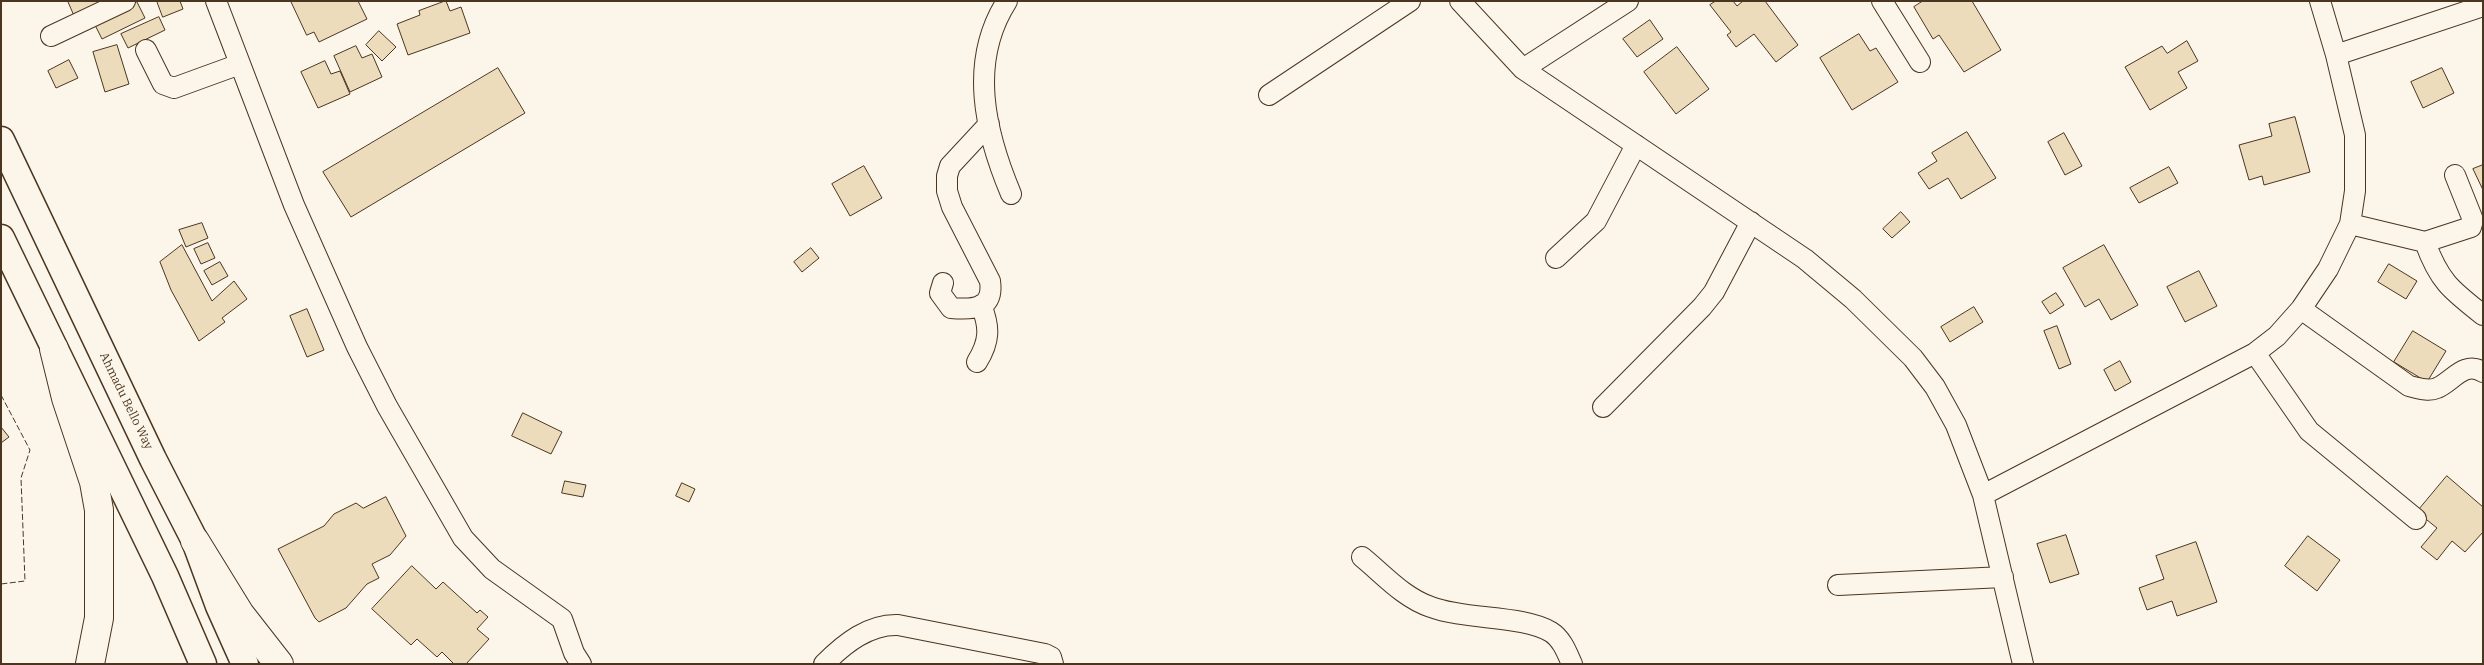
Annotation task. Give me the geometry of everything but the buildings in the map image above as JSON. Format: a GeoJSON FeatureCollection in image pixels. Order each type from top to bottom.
{"type":"FeatureCollection","features":[{"type":"Feature","properties":{"kind":"highway"},"geometry":{"type":"LineString","coordinates":[[54,349],[66,398],[94,482],[99,510],[99,618],[90,664]]}},
{"type":"Feature","properties":{"kind":"highway"},"geometry":{"type":"LineString","coordinates":[[195,541],[240,614],[279,664]]}},
{"type":"Feature","properties":{"kind":"main road","name":"Ahmadu Bello Way"},"geometry":{"type":"LineString","coordinates":[[1,140],[149,450],[195,541],[219,606],[245,664]]}},
{"type":"Feature","properties":{"kind":"main road"},"geometry":{"type":"LineString","coordinates":[[1,238],[165,576],[203,664]]}},
{"type":"Feature","properties":{"kind":"street"},"geometry":{"type":"LineString","coordinates":[[51,36],[125,1]]}},
{"type":"Feature","properties":{"kind":"street"},"geometry":{"type":"LineString","coordinates":[[216,1],[294,205],[357,347],[387,406],[463,538],[492,569],[562,619],[574,653],[581,664]]}},
{"type":"Feature","properties":{"kind":"street"},"geometry":{"type":"LineString","coordinates":[[1007,1],[988,42],[982,79],[989,124],[1002,172],[1011,194]]}},
{"type":"Feature","properties":{"kind":"street"},"geometry":{"type":"LineString","coordinates":[[1269,95],[1410,1]]}},
{"type":"Feature","properties":{"kind":"street"},"geometry":{"type":"LineString","coordinates":[[1460,1],[1523,69],[1750,222],[1829,278],[1888,331],[1913,358],[1934,387],[1956,425],[1983,496],[2023,664]]}},
{"type":"Feature","properties":{"kind":"street"},"geometry":{"type":"LineString","coordinates":[[1523,69],[1628,1]]}},
{"type":"Feature","properties":{"kind":"street"},"geometry":{"type":"LineString","coordinates":[[1882,1],[1920,62]]}},
{"type":"Feature","properties":{"kind":"street"},"geometry":{"type":"LineString","coordinates":[[1983,496],[2255,353],[2276,336],[2302,310],[2328,269],[2350,224],[2355,191],[2355,135],[2336,55],[2320,1]]}},
{"type":"Feature","properties":{"kind":"street"},"geometry":{"type":"LineString","coordinates":[[2336,55],[2483,6]]}},
{"type":"Feature","properties":{"kind":"street"},"geometry":{"type":"LineString","coordinates":[[146,50],[162,84],[174,88],[240,64]]}},
{"type":"Feature","properties":{"kind":"street"},"geometry":{"type":"LineString","coordinates":[[943,283],[940,293],[951,308],[966,310],[981,305],[988,301],[992,293],[990,281],[952,207],[947,191],[947,176],[950,166],[959,154],[975,141],[989,124]]}},
{"type":"Feature","properties":{"kind":"street"},"geometry":{"type":"LineString","coordinates":[[1556,258],[1596,221],[1636,145]]}},
{"type":"Feature","properties":{"kind":"street"},"geometry":{"type":"LineString","coordinates":[[2350,224],[2425,242],[2471,227],[2473,220],[2455,175]]}},
{"type":"Feature","properties":{"kind":"street"},"geometry":{"type":"LineString","coordinates":[[1603,407],[1702,307],[1714,292],[1750,222]]}},
{"type":"Feature","properties":{"kind":"street"},"geometry":{"type":"LineString","coordinates":[[2425,242],[2434,268],[2442,280],[2483,315]]}},
{"type":"Feature","properties":{"kind":"street"},"geometry":{"type":"LineString","coordinates":[[977,362],[986,348],[987,336],[987,320],[981,305]]}},
{"type":"Feature","properties":{"kind":"street"},"geometry":{"type":"LineString","coordinates":[[2302,310],[2409,386],[2424,390],[2437,388],[2453,375],[2465,370],[2478,369],[2483,372]]}},
{"type":"Feature","properties":{"kind":"street"},"geometry":{"type":"LineString","coordinates":[[2255,353],[2309,431],[2416,518]]}},
{"type":"Feature","properties":{"kind":"street"},"geometry":{"type":"LineString","coordinates":[[1362,558],[1414,600],[1430,608],[1450,613],[1534,625],[1552,632],[1561,641],[1572,664]]}},
{"type":"Feature","properties":{"kind":"street"},"geometry":{"type":"LineString","coordinates":[[1838,585],[2002,577]]}},
{"type":"Feature","properties":{"kind":"street"},"geometry":{"type":"LineString","coordinates":[[824,664],[868,629],[884,625],[898,625],[1045,654],[1051,657],[1053,664]]}},
{"type":"Feature","properties":{"kind":"fence"},"geometry":{"type":"LineString","coordinates":[[1,395],[30,450],[21,478],[25,581],[1,584]]}}]}
